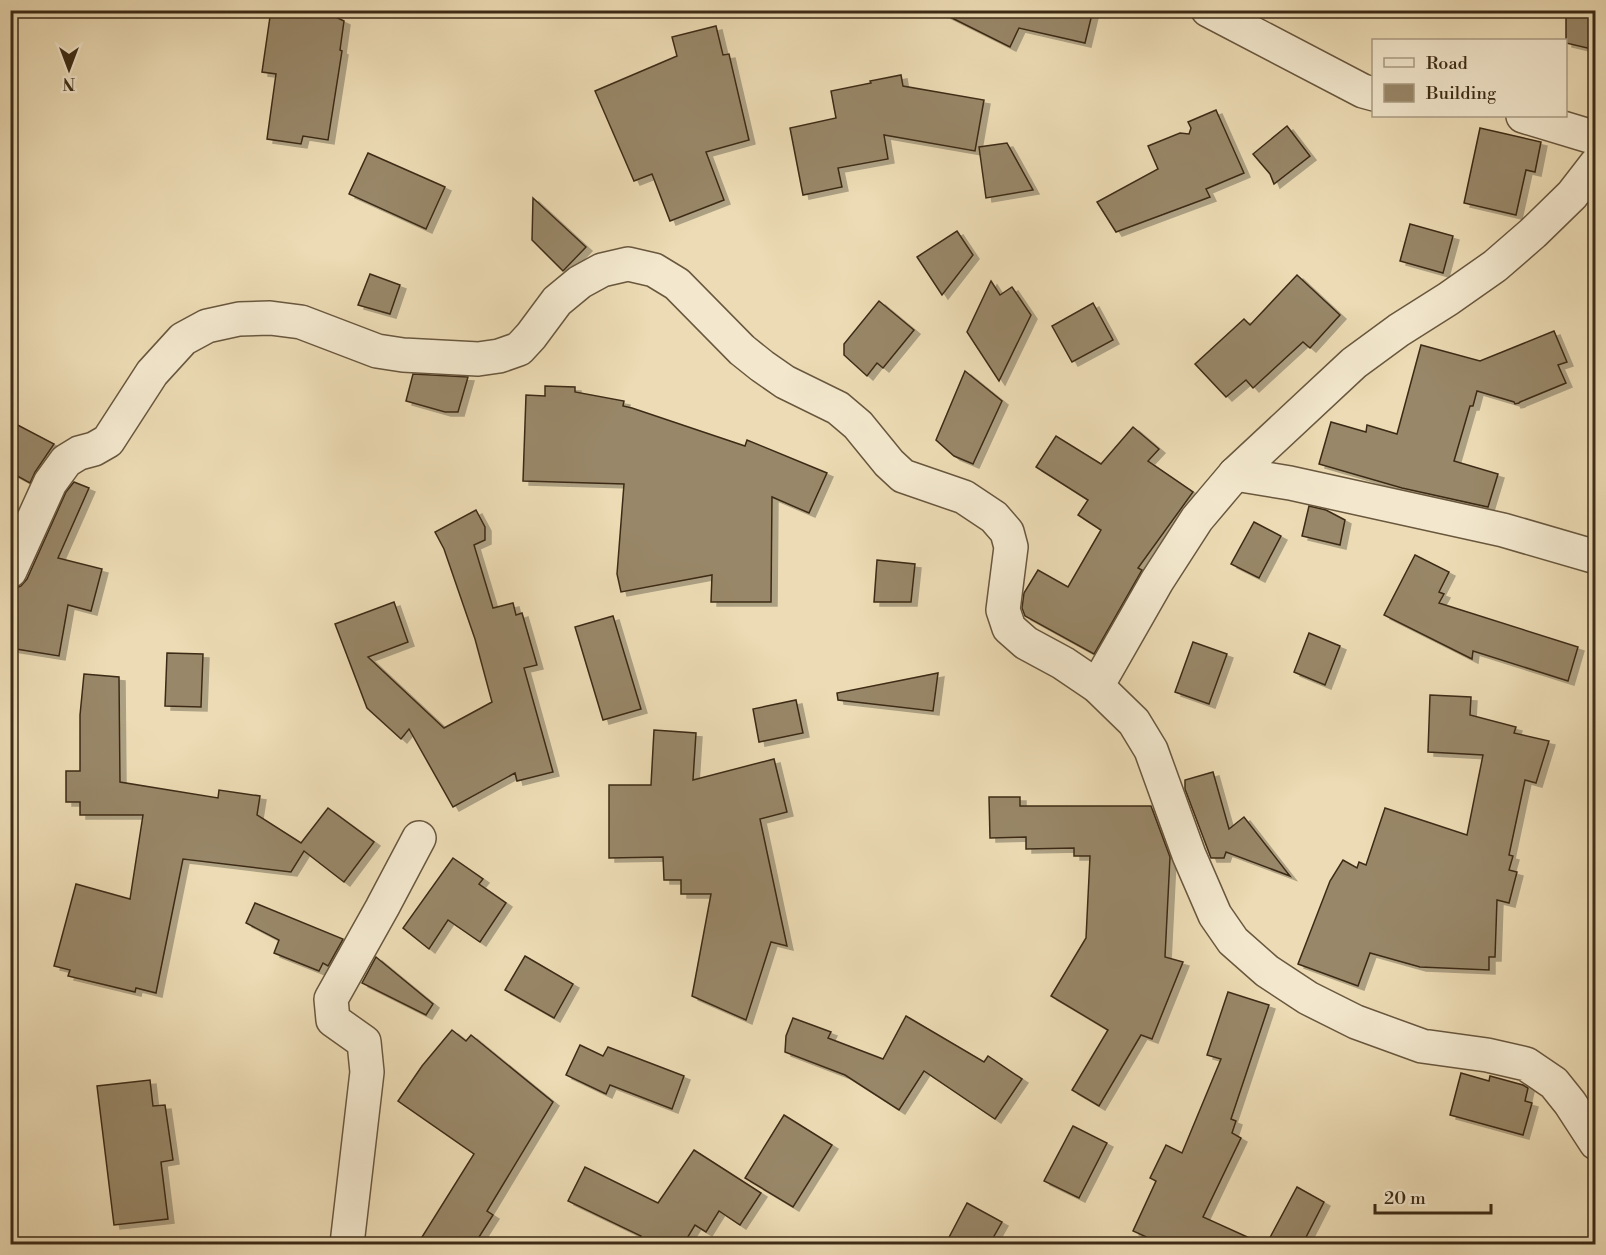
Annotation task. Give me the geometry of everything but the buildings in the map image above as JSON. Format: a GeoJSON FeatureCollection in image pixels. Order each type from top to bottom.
{"type":"FeatureCollection","features":[{"type":"Feature","properties":{"kind":"street"},"geometry":{"type":"LineString","coordinates":[[1208,10],[1363,91],[1372,93]]}},
{"type":"Feature","properties":{"kind":"street"},"geometry":{"type":"LineString","coordinates":[[1525,117],[1596,138]]}},
{"type":"Feature","properties":{"kind":"street"},"geometry":{"type":"LineString","coordinates":[[1097,686],[1157,581],[1197,519],[1234,474],[1354,363],[1399,330],[1448,300],[1496,266],[1572,195],[1596,164]]}},
{"type":"Feature","properties":{"kind":"street"},"geometry":{"type":"LineString","coordinates":[[10,571],[50,483],[66,461],[108,441],[152,373],[183,339],[207,326],[239,319],[270,318],[301,322],[377,351],[403,355],[489,358],[519,349],[557,301],[580,282],[602,270],[628,264],[654,270],[676,284],[742,350],[762,366],[785,382],[838,408],[858,425],[889,463],[903,476],[964,497],[994,517],[1007,532],[1011,547],[1003,610],[1009,628],[1026,643],[1063,663],[1097,686],[1134,722],[1151,750],[1189,855],[1215,915],[1233,941],[1268,971],[1308,998],[1356,1022],[1422,1046],[1487,1055],[1526,1064],[1554,1083],[1570,1102],[1596,1143]]}},
{"type":"Feature","properties":{"kind":"street"},"geometry":{"type":"LineString","coordinates":[[1234,474],[1290,483],[1503,530],[1596,557]]}},
{"type":"Feature","properties":{"kind":"street"},"geometry":{"type":"LineString","coordinates":[[347,1245],[367,1072],[364,1042],[333,1020],[331,999],[419,838]]}}]}
